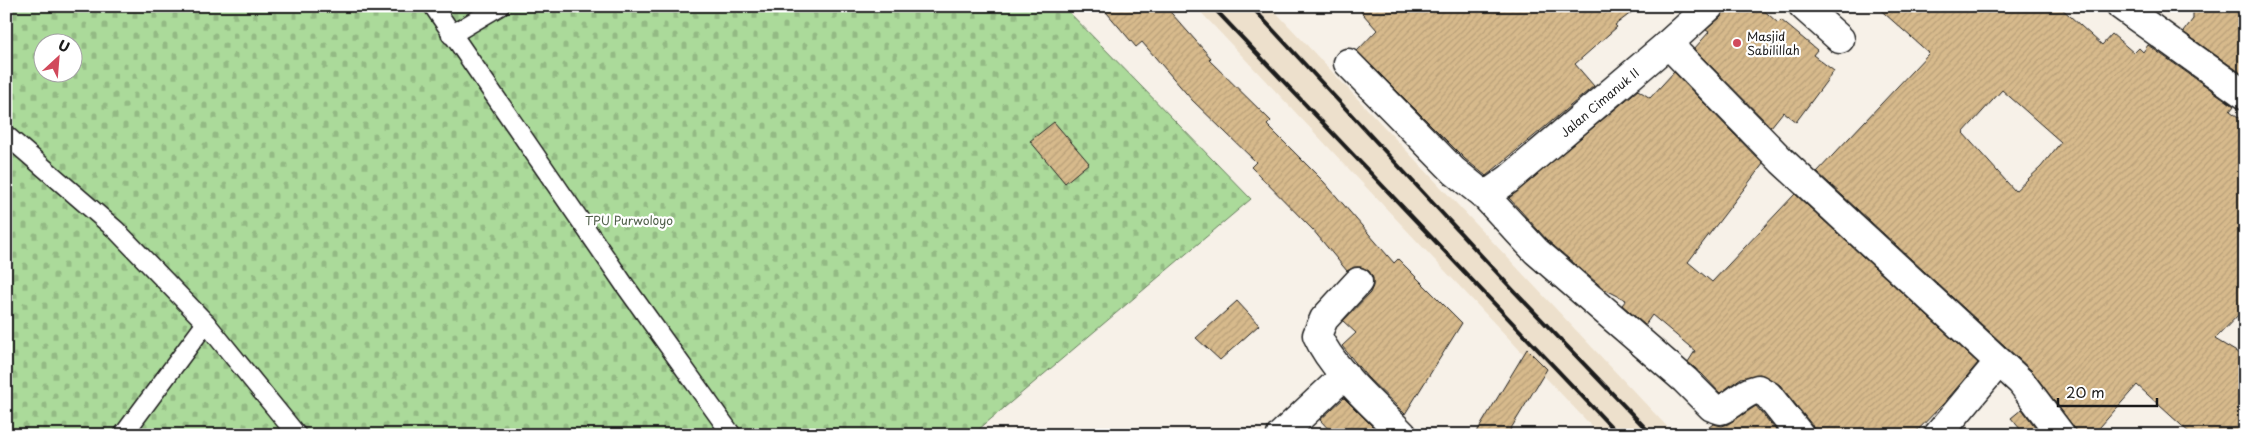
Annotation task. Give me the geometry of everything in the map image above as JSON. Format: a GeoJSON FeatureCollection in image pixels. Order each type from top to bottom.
{"type":"FeatureCollection","features":[{"type":"Feature","properties":{"kind":"street","name":"Jalan Cimanuk II"},"geometry":{"type":"LineString","coordinates":[[1485,196],[1509,179],[1710,6]]}},
{"type":"Feature","properties":{"kind":"street"},"geometry":{"type":"LineString","coordinates":[[1803,6],[1840,39]]}},
{"type":"Feature","properties":{"kind":"street"},"geometry":{"type":"LineString","coordinates":[[2123,7],[2245,96]]}},
{"type":"Feature","properties":{"kind":"street"},"geometry":{"type":"LineString","coordinates":[[1668,44],[1782,161],[1998,363],[2021,382],[2062,435]]}},
{"type":"Feature","properties":{"kind":"street"},"geometry":{"type":"LineString","coordinates":[[1348,63],[1454,171],[1485,196],[1536,251],[1685,380],[1712,407],[1721,410],[1728,407],[1748,391],[1758,389],[1768,395],[1800,435]]}},
{"type":"Feature","properties":{"kind":"street"},"geometry":{"type":"LineString","coordinates":[[1358,282],[1324,319],[1317,335],[1322,346],[1345,374],[1403,435]]}},
{"type":"Feature","properties":{"kind":"street"},"geometry":{"type":"LineString","coordinates":[[1938,435],[1998,363]]}},
{"type":"Feature","properties":{"kind":"street"},"geometry":{"type":"LineString","coordinates":[[1281,435],[1345,374]]}},
{"type":"Feature","properties":{"kind":"lane"},"geometry":{"type":"LineString","coordinates":[[433,6],[451,35],[732,435]]}},
{"type":"Feature","properties":{"kind":"lane"},"geometry":{"type":"LineString","coordinates":[[451,35],[500,6]]}},
{"type":"Feature","properties":{"kind":"lane"},"geometry":{"type":"LineString","coordinates":[[6,135],[116,230],[206,323],[297,435]]}},
{"type":"Feature","properties":{"kind":"lane"},"geometry":{"type":"LineString","coordinates":[[123,435],[206,323]]}},
{"type":"Feature","properties":{"kind":"shaded area"},"geometry":{"type":"Polygon","coordinates":[[[1195,6],[1270,6],[1675,435],[1600,435],[1195,6]]]}},
{"type":"Feature","properties":{"kind":"green space","name":"TPU Purwoloyo"},"geometry":{"type":"Polygon","coordinates":[[[6,6],[1063,6],[1251,199],[972,435],[6,435],[6,6]]]}},
{"type":"Feature","properties":{"kind":"building"},"geometry":{"type":"Polygon","coordinates":[[[1101,6],[1165,6],[1211,58],[1209,60],[1271,121],[1267,125],[1324,182],[1394,263],[1398,259],[1462,323],[1405,414],[1367,377],[1342,346],[1356,333],[1343,321],[1370,293],[1373,286],[1373,278],[1369,271],[1361,267],[1354,267],[1347,271],[1313,230],[1251,167],[1256,162],[1192,100],[1142,42],[1136,47],[1101,6]]]}},
{"type":"Feature","properties":{"kind":"building"},"geometry":{"type":"Polygon","coordinates":[[[1356,6],[1640,6],[1615,25],[1617,27],[1575,64],[1594,86],[1486,176],[1465,159],[1357,51],[1377,30],[1356,6]]]}},
{"type":"Feature","properties":{"kind":"building"},"geometry":{"type":"Polygon","coordinates":[[[1725,6],[1759,6],[1778,23],[1781,20],[1817,50],[1813,55],[1834,71],[1796,122],[1783,112],[1771,127],[1694,49],[1709,32],[1706,30],[1721,17],[1725,6]]]}},
{"type":"Feature","properties":{"kind":"building"},"geometry":{"type":"Polygon","coordinates":[[[1876,6],[2059,6],[2102,45],[2112,34],[2134,53],[2139,48],[2143,52],[2148,45],[2234,106],[2230,111],[2245,122],[2245,308],[2215,339],[2245,357],[2245,435],[2192,435],[2137,385],[2093,435],[2076,435],[2073,426],[2032,371],[1817,172],[1929,53],[1876,6]],[[2002,90],[1963,133],[2015,191],[2041,167],[2061,142],[2002,90]]]}},
{"type":"Feature","properties":{"kind":"building"},"geometry":{"type":"Polygon","coordinates":[[[2193,6],[2245,6],[2245,76],[2183,32],[2193,19],[2193,6]]]}},
{"type":"Feature","properties":{"kind":"building"},"geometry":{"type":"Polygon","coordinates":[[[1674,72],[1763,164],[1688,262],[1712,282],[1795,194],[1978,363],[1944,403],[1913,435],[1815,435],[1812,425],[1780,385],[1760,374],[1741,378],[1720,393],[1688,362],[1695,351],[1652,315],[1645,325],[1622,305],[1626,300],[1604,289],[1547,240],[1509,198],[1638,90],[1650,98],[1674,72]]]}},
{"type":"Feature","properties":{"kind":"building"},"geometry":{"type":"Polygon","coordinates":[[[1054,122],[1089,163],[1065,183],[1030,141],[1054,122]]]}},
{"type":"Feature","properties":{"kind":"building"},"geometry":{"type":"Polygon","coordinates":[[[1237,301],[1259,325],[1220,360],[1196,338],[1237,301]]]}},
{"type":"Feature","properties":{"kind":"building"},"geometry":{"type":"Polygon","coordinates":[[[1527,349],[1547,369],[1507,435],[1475,435],[1527,349]]]}},
{"type":"Feature","properties":{"kind":"building"},"geometry":{"type":"Polygon","coordinates":[[[1344,398],[1381,435],[1334,435],[1320,420],[1344,398]]]}},
{"type":"Feature","properties":{"kind":"building"},"geometry":{"type":"Polygon","coordinates":[[[1756,406],[1780,435],[1699,435],[1713,424],[1722,426],[1728,424],[1756,406]]]}},
{"type":"Feature","properties":{"kind":"building"},"geometry":{"type":"Polygon","coordinates":[[[2022,409],[2041,435],[2025,435],[2011,418],[2022,409]]]}},
{"type":"Feature","properties":{"kind":"railway"},"geometry":{"type":"LineString","coordinates":[[1212,6],[1619,435]]}},
{"type":"Feature","properties":{"kind":"railway"},"geometry":{"type":"LineString","coordinates":[[1251,6],[1513,290],[1652,435]]}},
{"type":"Feature","properties":{"kind":"place","name":"Masjid Sabilillah"},"geometry":{"type":"Point","coordinates":[1737,43]}}]}
